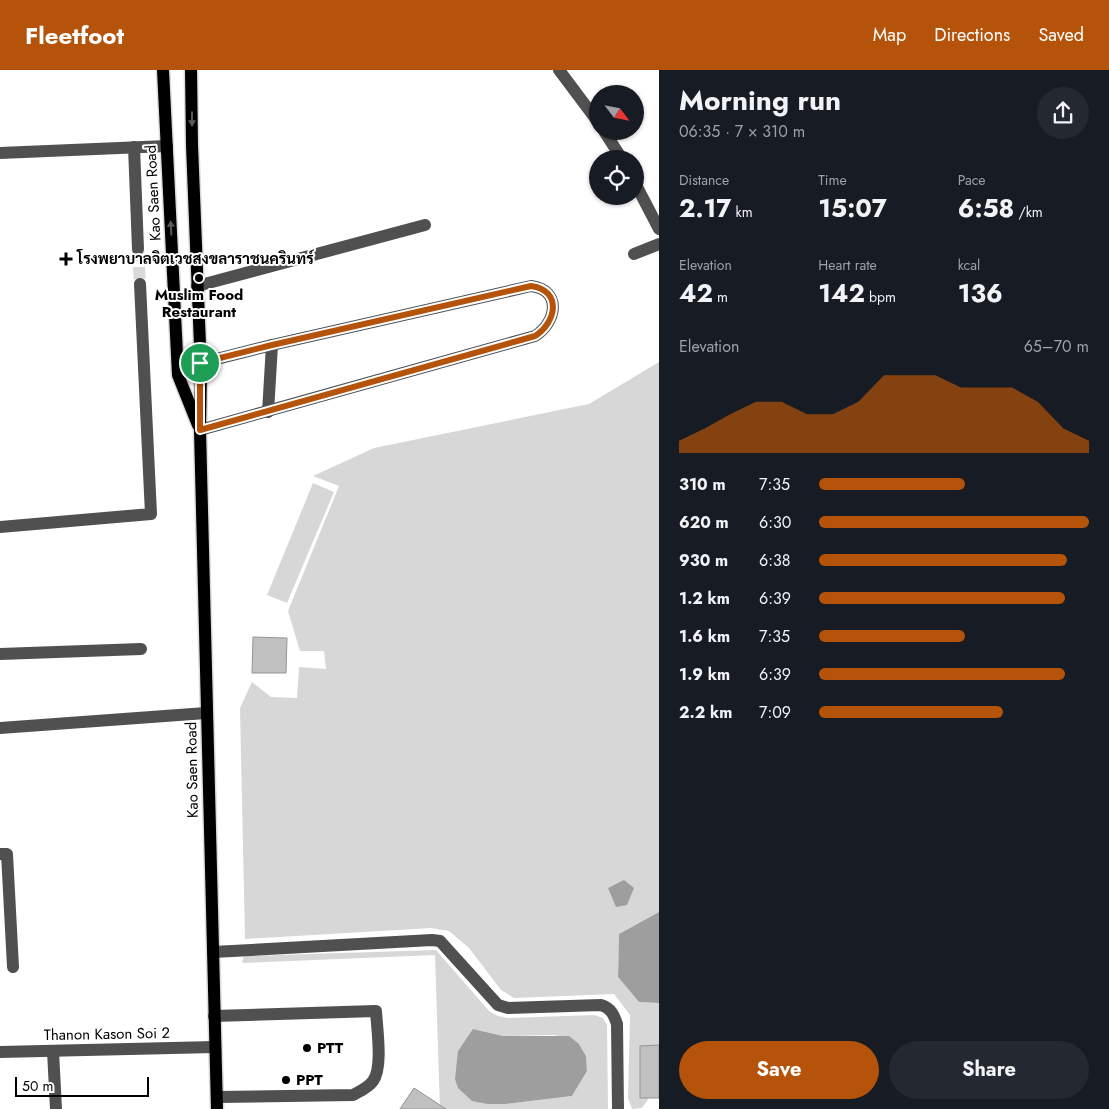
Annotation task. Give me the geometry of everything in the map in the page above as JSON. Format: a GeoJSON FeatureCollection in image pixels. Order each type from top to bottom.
{"type":"FeatureCollection","features":[{"type":"Feature","properties":{"kind":"main road","name":"Kao Saen Road"},"geometry":{"type":"LineString","coordinates":[[162,70],[178,375],[200,430]]}},
{"type":"Feature","properties":{"kind":"main road","name":"Kao Saen Road"},"geometry":{"type":"LineString","coordinates":[[191,70],[200,363],[206,713],[217,1103]]}},
{"type":"Feature","properties":{"kind":"street"},"geometry":{"type":"LineString","coordinates":[[559,70],[589,110]]}},
{"type":"Feature","properties":{"kind":"street"},"geometry":{"type":"LineString","coordinates":[[0,153],[167,146]]}},
{"type":"Feature","properties":{"kind":"street"},"geometry":{"type":"LineString","coordinates":[[134,147],[138,249]]}},
{"type":"Feature","properties":{"kind":"street"},"geometry":{"type":"LineString","coordinates":[[644,200],[659,229]]}},
{"type":"Feature","properties":{"kind":"street"},"geometry":{"type":"LineString","coordinates":[[197,286],[425,225]]}},
{"type":"Feature","properties":{"kind":"street"},"geometry":{"type":"LineString","coordinates":[[634,254],[659,244]]}},
{"type":"Feature","properties":{"kind":"street"},"geometry":{"type":"LineString","coordinates":[[0,527],[151,514],[140,284]]}},
{"type":"Feature","properties":{"kind":"street"},"geometry":{"type":"LineString","coordinates":[[200,363],[531,286],[545,290],[549,295],[554,310],[553,317],[547,326],[535,336],[200,430]]}},
{"type":"Feature","properties":{"kind":"street"},"geometry":{"type":"LineString","coordinates":[[268,412],[272,345]]}},
{"type":"Feature","properties":{"kind":"street"},"geometry":{"type":"LineString","coordinates":[[0,654],[141,649]]}},
{"type":"Feature","properties":{"kind":"street"},"geometry":{"type":"LineString","coordinates":[[0,728],[206,713]]}},
{"type":"Feature","properties":{"kind":"street"},"geometry":{"type":"LineString","coordinates":[[0,854],[7,854],[13,967]]}},
{"type":"Feature","properties":{"kind":"street"},"geometry":{"type":"LineString","coordinates":[[213,952],[440,941],[498,1006],[508,1008],[601,1005],[608,1007],[614,1014],[617,1024],[618,1109]]}},
{"type":"Feature","properties":{"kind":"street"},"geometry":{"type":"LineString","coordinates":[[214,1016],[376,1011],[378,1068],[373,1081],[353,1095],[217,1103]]}},
{"type":"Feature","properties":{"kind":"street","name":"Thanon Kason Soi 2"},"geometry":{"type":"LineString","coordinates":[[0,1052],[215,1048]]}},
{"type":"Feature","properties":{"kind":"street"},"geometry":{"type":"LineString","coordinates":[[53,1051],[56,1109]]}},
{"type":"Feature","properties":{"kind":"shaded area"},"geometry":{"type":"Polygon","coordinates":[[[659,362],[659,912],[619,934],[618,977],[639,1002],[659,1003],[659,1045],[640,1046],[640,1098],[649,1098],[642,1108],[632,1109],[628,1098],[630,1015],[614,994],[514,998],[501,990],[469,948],[449,931],[431,928],[245,939],[240,708],[252,682],[271,697],[297,698],[299,667],[326,669],[324,651],[300,651],[288,611],[339,486],[313,476],[374,448],[589,404],[659,362]]]}},
{"type":"Feature","properties":{"kind":"shaded area"},"geometry":{"type":"Polygon","coordinates":[[[313,483],[334,492],[287,603],[267,595],[313,483]]]}},
{"type":"Feature","properties":{"kind":"shaded area"},"geometry":{"type":"Polygon","coordinates":[[[624,880],[634,888],[627,905],[616,907],[608,888],[624,880]]]}},
{"type":"Feature","properties":{"kind":"shaded area"},"geometry":{"type":"Polygon","coordinates":[[[659,912],[659,1003],[639,1002],[618,977],[619,934],[659,912]]]}},
{"type":"Feature","properties":{"kind":"shaded area"},"geometry":{"type":"Polygon","coordinates":[[[436,950],[489,1011],[498,1016],[508,1018],[594,1015],[603,1018],[607,1025],[608,1109],[440,1109],[435,955],[242,963],[244,956],[436,950]],[[473,1029],[505,1104],[572,1096],[587,1071],[586,1056],[579,1044],[555,1035],[503,1036],[473,1029]]]}},
{"type":"Feature","properties":{"kind":"shaded area"},"geometry":{"type":"Polygon","coordinates":[[[473,1029],[503,1036],[569,1036],[579,1044],[586,1056],[587,1071],[572,1096],[505,1104],[488,1104],[472,1101],[458,1088],[455,1079],[458,1051],[473,1029]]]}},
{"type":"Feature","properties":{"kind":"building"},"geometry":{"type":"Polygon","coordinates":[[[253,637],[287,638],[286,673],[252,673],[253,637]]]}},
{"type":"Feature","properties":{"kind":"building"},"geometry":{"type":"Polygon","coordinates":[[[659,1045],[659,1098],[640,1098],[640,1046],[659,1045]]]}},
{"type":"Feature","properties":{"kind":"building"},"geometry":{"type":"Polygon","coordinates":[[[414,1088],[446,1109],[400,1109],[414,1088]]]}},
{"type":"Feature","properties":{"kind":"tunnel"},"geometry":{"type":"LineString","coordinates":[[138,249],[140,284]]}},
{"type":"Feature","properties":{"kind":"place","name":"โรงพยาบาลจิตเวชสงขลาราชนครินทร์"},"geometry":{"type":"Point","coordinates":[66,259]}},
{"type":"Feature","properties":{"kind":"place","name":"Muslim Food Restaurant"},"geometry":{"type":"Point","coordinates":[199,278]}},
{"type":"Feature","properties":{"kind":"place","name":"PTT"},"geometry":{"type":"Point","coordinates":[307,1048]}},
{"type":"Feature","properties":{"kind":"place","name":"PPT"},"geometry":{"type":"Point","coordinates":[286,1080]}},
{"type":"Feature","properties":{"kind":"route"},"geometry":{"type":"LineString","coordinates":[[531,286],[545,290],[549,295],[554,310],[553,317],[547,326],[535,336],[200,430],[200,363],[531,286]]}}]}
